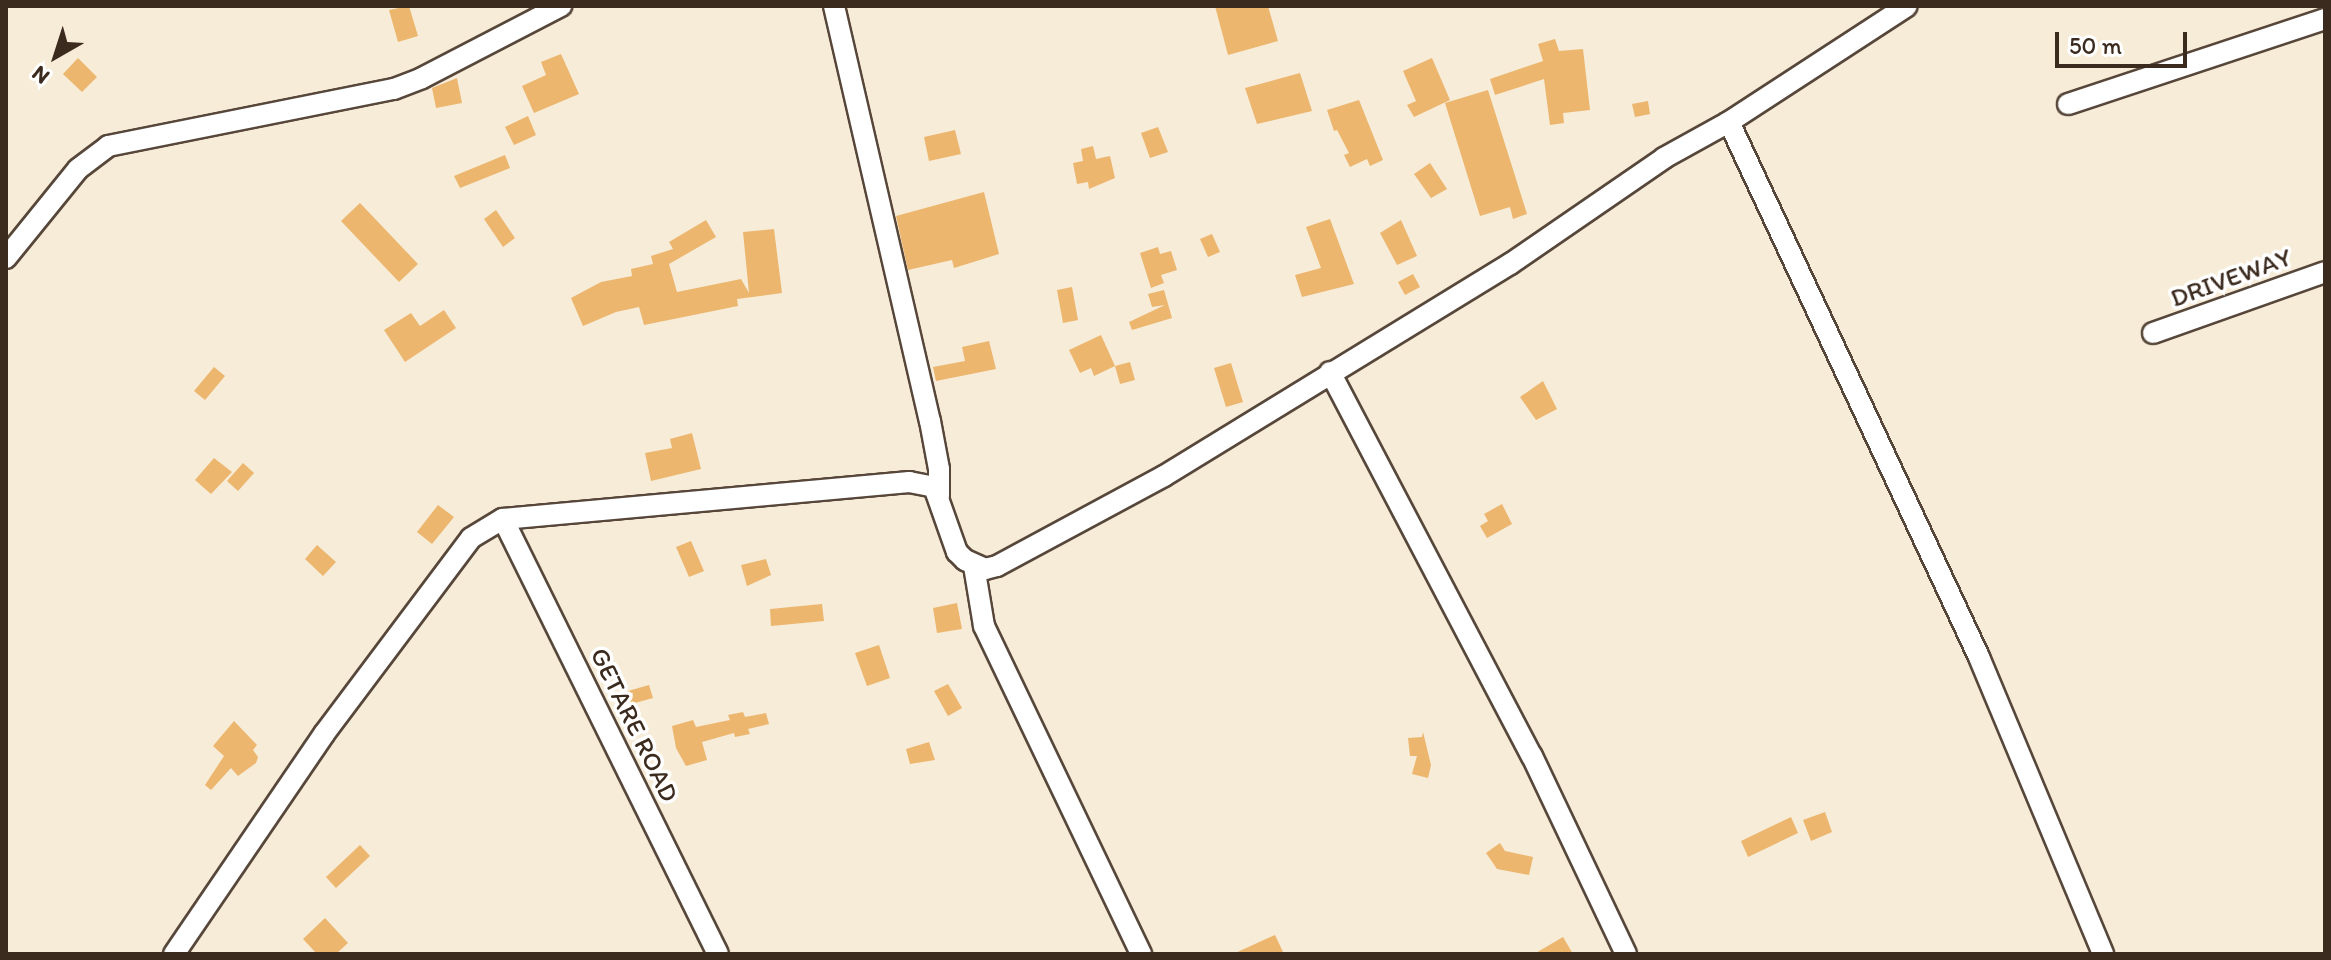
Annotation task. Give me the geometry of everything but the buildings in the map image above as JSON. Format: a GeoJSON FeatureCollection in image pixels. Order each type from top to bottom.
{"type":"FeatureCollection","features":[{"type":"Feature","properties":{"kind":"street"},"geometry":{"type":"LineString","coordinates":[[6,258],[78,169],[89,157],[108,146],[394,89],[422,78],[561,6]]}},
{"type":"Feature","properties":{"kind":"street"},"geometry":{"type":"LineString","coordinates":[[834,6],[846,47],[930,421],[939,469],[939,496]]}},
{"type":"Feature","properties":{"kind":"street"},"geometry":{"type":"LineString","coordinates":[[174,954],[324,734],[471,538],[503,519],[889,481],[934,487],[957,552],[974,566],[997,566],[1164,476],[1510,264],[1664,158],[1729,122],[1907,6]]}},
{"type":"Feature","properties":{"kind":"street"},"geometry":{"type":"LineString","coordinates":[[2068,104],[2325,19]]}},
{"type":"Feature","properties":{"kind":"street"},"geometry":{"type":"LineString","coordinates":[[1729,122],[1979,657],[2103,954]]}},
{"type":"Feature","properties":{"kind":"street","name":"DRIVEWAY"},"geometry":{"type":"LineString","coordinates":[[2153,333],[2325,272]]}},
{"type":"Feature","properties":{"kind":"street"},"geometry":{"type":"LineString","coordinates":[[1330,372],[1532,756],[1626,954]]}},
{"type":"Feature","properties":{"kind":"street","name":"GETARE ROAD"},"geometry":{"type":"LineString","coordinates":[[503,519],[718,954]]}},
{"type":"Feature","properties":{"kind":"street"},"geometry":{"type":"LineString","coordinates":[[974,566],[984,626],[1141,954]]}}]}
